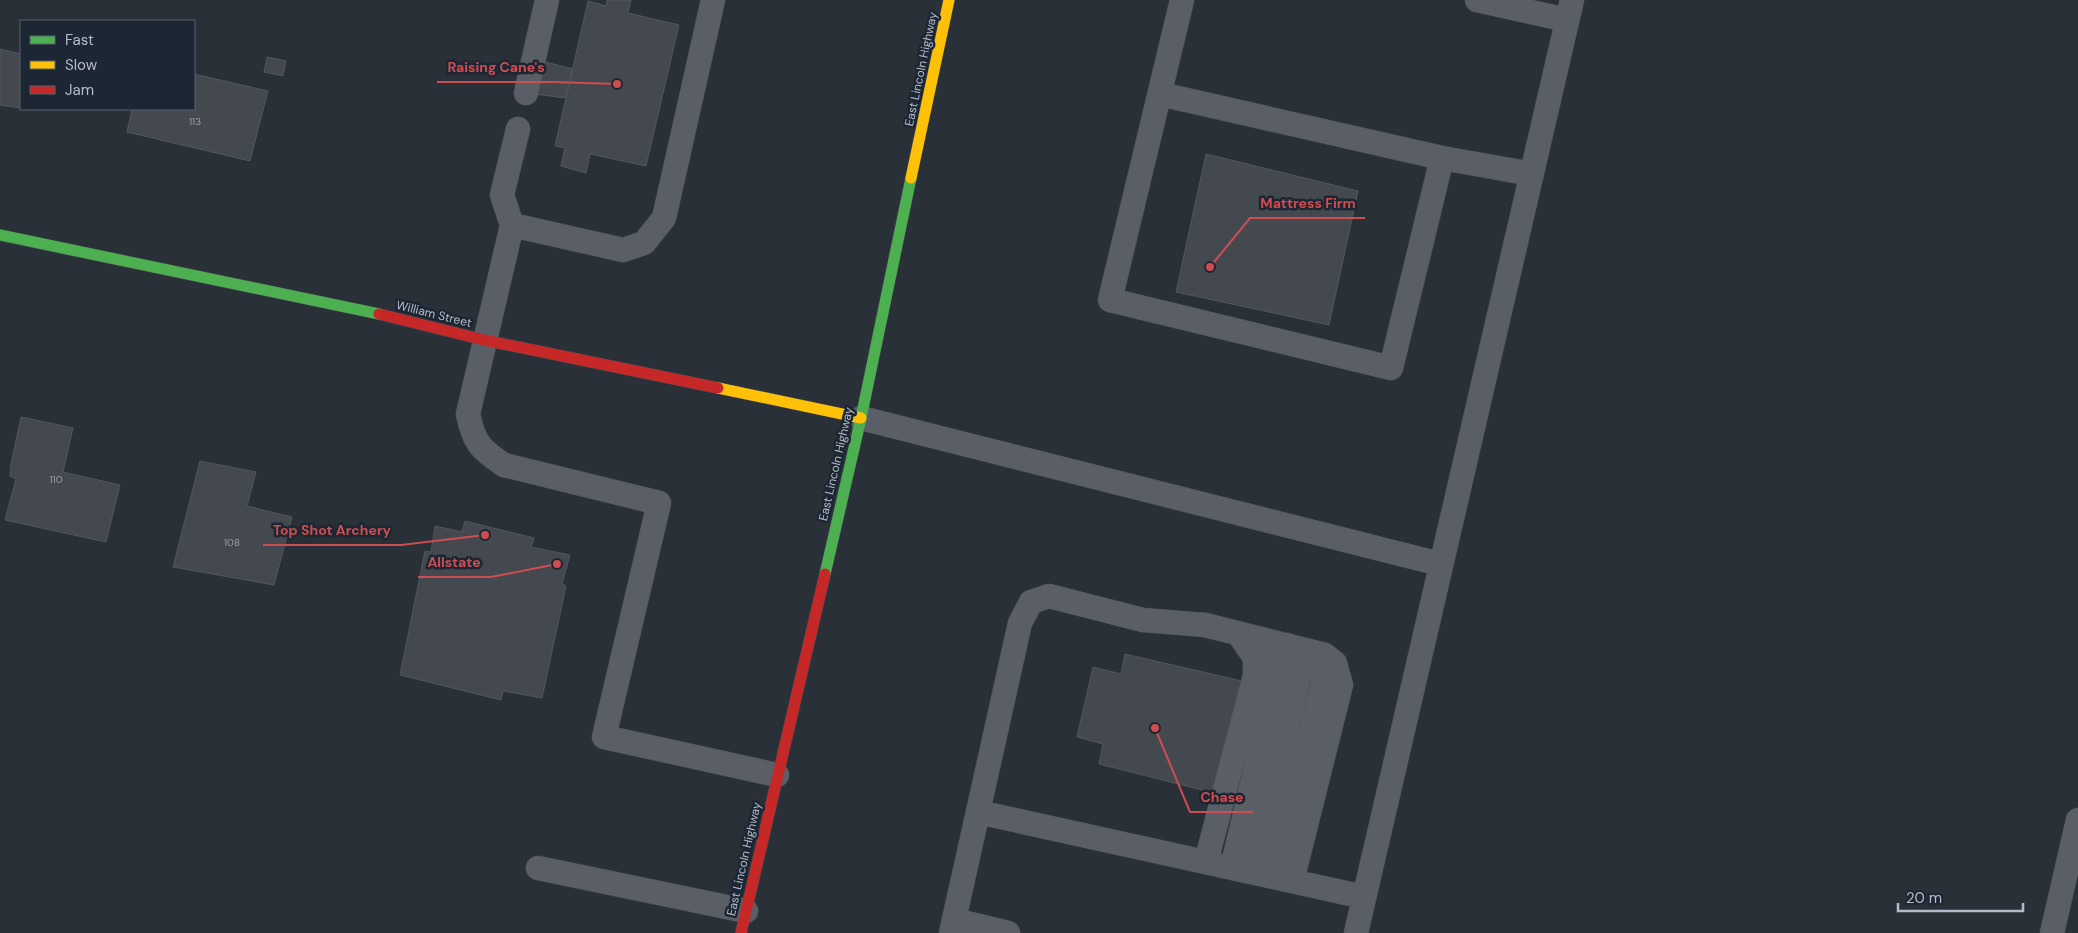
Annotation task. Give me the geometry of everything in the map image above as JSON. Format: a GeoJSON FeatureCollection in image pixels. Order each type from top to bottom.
{"type":"FeatureCollection","features":[{"type":"Feature","properties":{"kind":"main road","name":"East Lincoln Highway"},"geometry":{"type":"LineString","coordinates":[[744,922],[861,418],[949,0]]}},
{"type":"Feature","properties":{"kind":"main road","name":"William Street"},"geometry":{"type":"LineString","coordinates":[[0,235],[368,311],[484,340],[861,418]]}},
{"type":"Feature","properties":{"kind":"lane"},"geometry":{"type":"LineString","coordinates":[[526,93],[547,0]]}},
{"type":"Feature","properties":{"kind":"lane"},"geometry":{"type":"LineString","coordinates":[[512,225],[623,250],[644,243],[664,218],[713,0]]}},
{"type":"Feature","properties":{"kind":"lane"},"geometry":{"type":"LineString","coordinates":[[1182,0],[1110,300],[1391,368],[1442,158]]}},
{"type":"Feature","properties":{"kind":"lane"},"geometry":{"type":"LineString","coordinates":[[1356,933],[1440,564],[1570,10],[1477,0]]}},
{"type":"Feature","properties":{"kind":"lane"},"geometry":{"type":"LineString","coordinates":[[1160,94],[1442,158],[1532,174]]}},
{"type":"Feature","properties":{"kind":"lane"},"geometry":{"type":"LineString","coordinates":[[518,129],[502,195],[512,225],[468,414],[472,433],[484,452],[504,465],[659,503],[604,737],[777,775]]}},
{"type":"Feature","properties":{"kind":"lane"},"geometry":{"type":"LineString","coordinates":[[861,418],[1440,564]]}},
{"type":"Feature","properties":{"kind":"lane"},"geometry":{"type":"LineString","coordinates":[[1008,933],[952,927],[1020,623],[1031,602],[1049,596],[1143,620],[1205,625],[1325,655],[1335,663],[1341,684],[1263,875]]}},
{"type":"Feature","properties":{"kind":"lane"},"geometry":{"type":"LineString","coordinates":[[1206,862],[1255,675],[1255,658],[1238,633]]}},
{"type":"Feature","properties":{"kind":"lane"},"geometry":{"type":"LineString","coordinates":[[1260,639],[1276,650],[1279,671],[1263,875]]}},
{"type":"Feature","properties":{"kind":"lane"},"geometry":{"type":"LineString","coordinates":[[1263,875],[1299,677],[1297,648]]}},
{"type":"Feature","properties":{"kind":"lane"},"geometry":{"type":"LineString","coordinates":[[978,812],[1364,897]]}},
{"type":"Feature","properties":{"kind":"lane"},"geometry":{"type":"LineString","coordinates":[[2052,933],[2078,820]]}},
{"type":"Feature","properties":{"kind":"lane"},"geometry":{"type":"LineString","coordinates":[[538,868],[744,922]]}},
{"type":"Feature","properties":{"kind":"building"},"geometry":{"type":"Polygon","coordinates":[[[607,0],[631,0],[628,13],[679,25],[646,166],[590,154],[586,173],[561,166],[565,148],[555,146],[588,1],[606,6],[607,0]]]}},
{"type":"Feature","properties":{"kind":"building"},"geometry":{"type":"Polygon","coordinates":[[[0,49],[20,54],[20,108],[0,105],[0,49]]]}},
{"type":"Feature","properties":{"kind":"building"},"geometry":{"type":"Polygon","coordinates":[[[267,57],[286,61],[283,76],[264,72],[267,57]]]}},
{"type":"Feature","properties":{"kind":"building"},"geometry":{"type":"Polygon","coordinates":[[[534,59],[573,69],[566,98],[526,93],[534,59]]]}},
{"type":"Feature","properties":{"kind":"building"},"geometry":{"type":"Polygon","coordinates":[[[195,74],[268,91],[250,161],[127,132],[132,110],[195,110],[195,74]]]}},
{"type":"Feature","properties":{"kind":"building"},"geometry":{"type":"Polygon","coordinates":[[[1206,154],[1358,191],[1329,325],[1176,292],[1206,154]]]}},
{"type":"Feature","properties":{"kind":"building"},"geometry":{"type":"Polygon","coordinates":[[[21,417],[73,428],[63,472],[120,485],[106,542],[5,520],[16,479],[10,476],[21,417]]]}},
{"type":"Feature","properties":{"kind":"building"},"geometry":{"type":"Polygon","coordinates":[[[200,461],[256,472],[247,506],[292,517],[274,585],[173,567],[200,461]]]}},
{"type":"Feature","properties":{"kind":"building"},"geometry":{"type":"Polygon","coordinates":[[[465,521],[534,538],[531,547],[570,555],[562,584],[566,586],[542,698],[503,691],[501,700],[400,675],[425,551],[431,552],[435,526],[462,532],[465,521]]]}},
{"type":"Feature","properties":{"kind":"building"},"geometry":{"type":"Polygon","coordinates":[[[1125,654],[1242,681],[1214,793],[1099,764],[1103,744],[1077,737],[1093,667],[1121,674],[1125,654]]]}},
{"type":"Feature","properties":{"kind":"traffic: fast"},"geometry":{"type":"LineString","coordinates":[[825,574],[861,418],[911,178]]}},
{"type":"Feature","properties":{"kind":"traffic: fast"},"geometry":{"type":"LineString","coordinates":[[0,235],[379,314]]}},
{"type":"Feature","properties":{"kind":"traffic: slow"},"geometry":{"type":"LineString","coordinates":[[911,178],[949,0]]}},
{"type":"Feature","properties":{"kind":"traffic: slow"},"geometry":{"type":"LineString","coordinates":[[718,388],[861,418]]}},
{"type":"Feature","properties":{"kind":"traffic: jam"},"geometry":{"type":"LineString","coordinates":[[379,314],[484,340],[718,388]]}},
{"type":"Feature","properties":{"kind":"traffic: jam"},"geometry":{"type":"LineString","coordinates":[[741,933],[825,574]]}},
{"type":"Feature","properties":{"kind":"place","name":"Raising Cane's"},"geometry":{"type":"Point","coordinates":[617,84]}},
{"type":"Feature","properties":{"kind":"place","name":"Mattress Firm"},"geometry":{"type":"Point","coordinates":[1210,267]}},
{"type":"Feature","properties":{"kind":"place","name":"Top Shot Archery"},"geometry":{"type":"Point","coordinates":[485,535]}},
{"type":"Feature","properties":{"kind":"place","name":"Allstate"},"geometry":{"type":"Point","coordinates":[557,564]}},
{"type":"Feature","properties":{"kind":"place","name":"Chase"},"geometry":{"type":"Point","coordinates":[1155,728]}}]}
